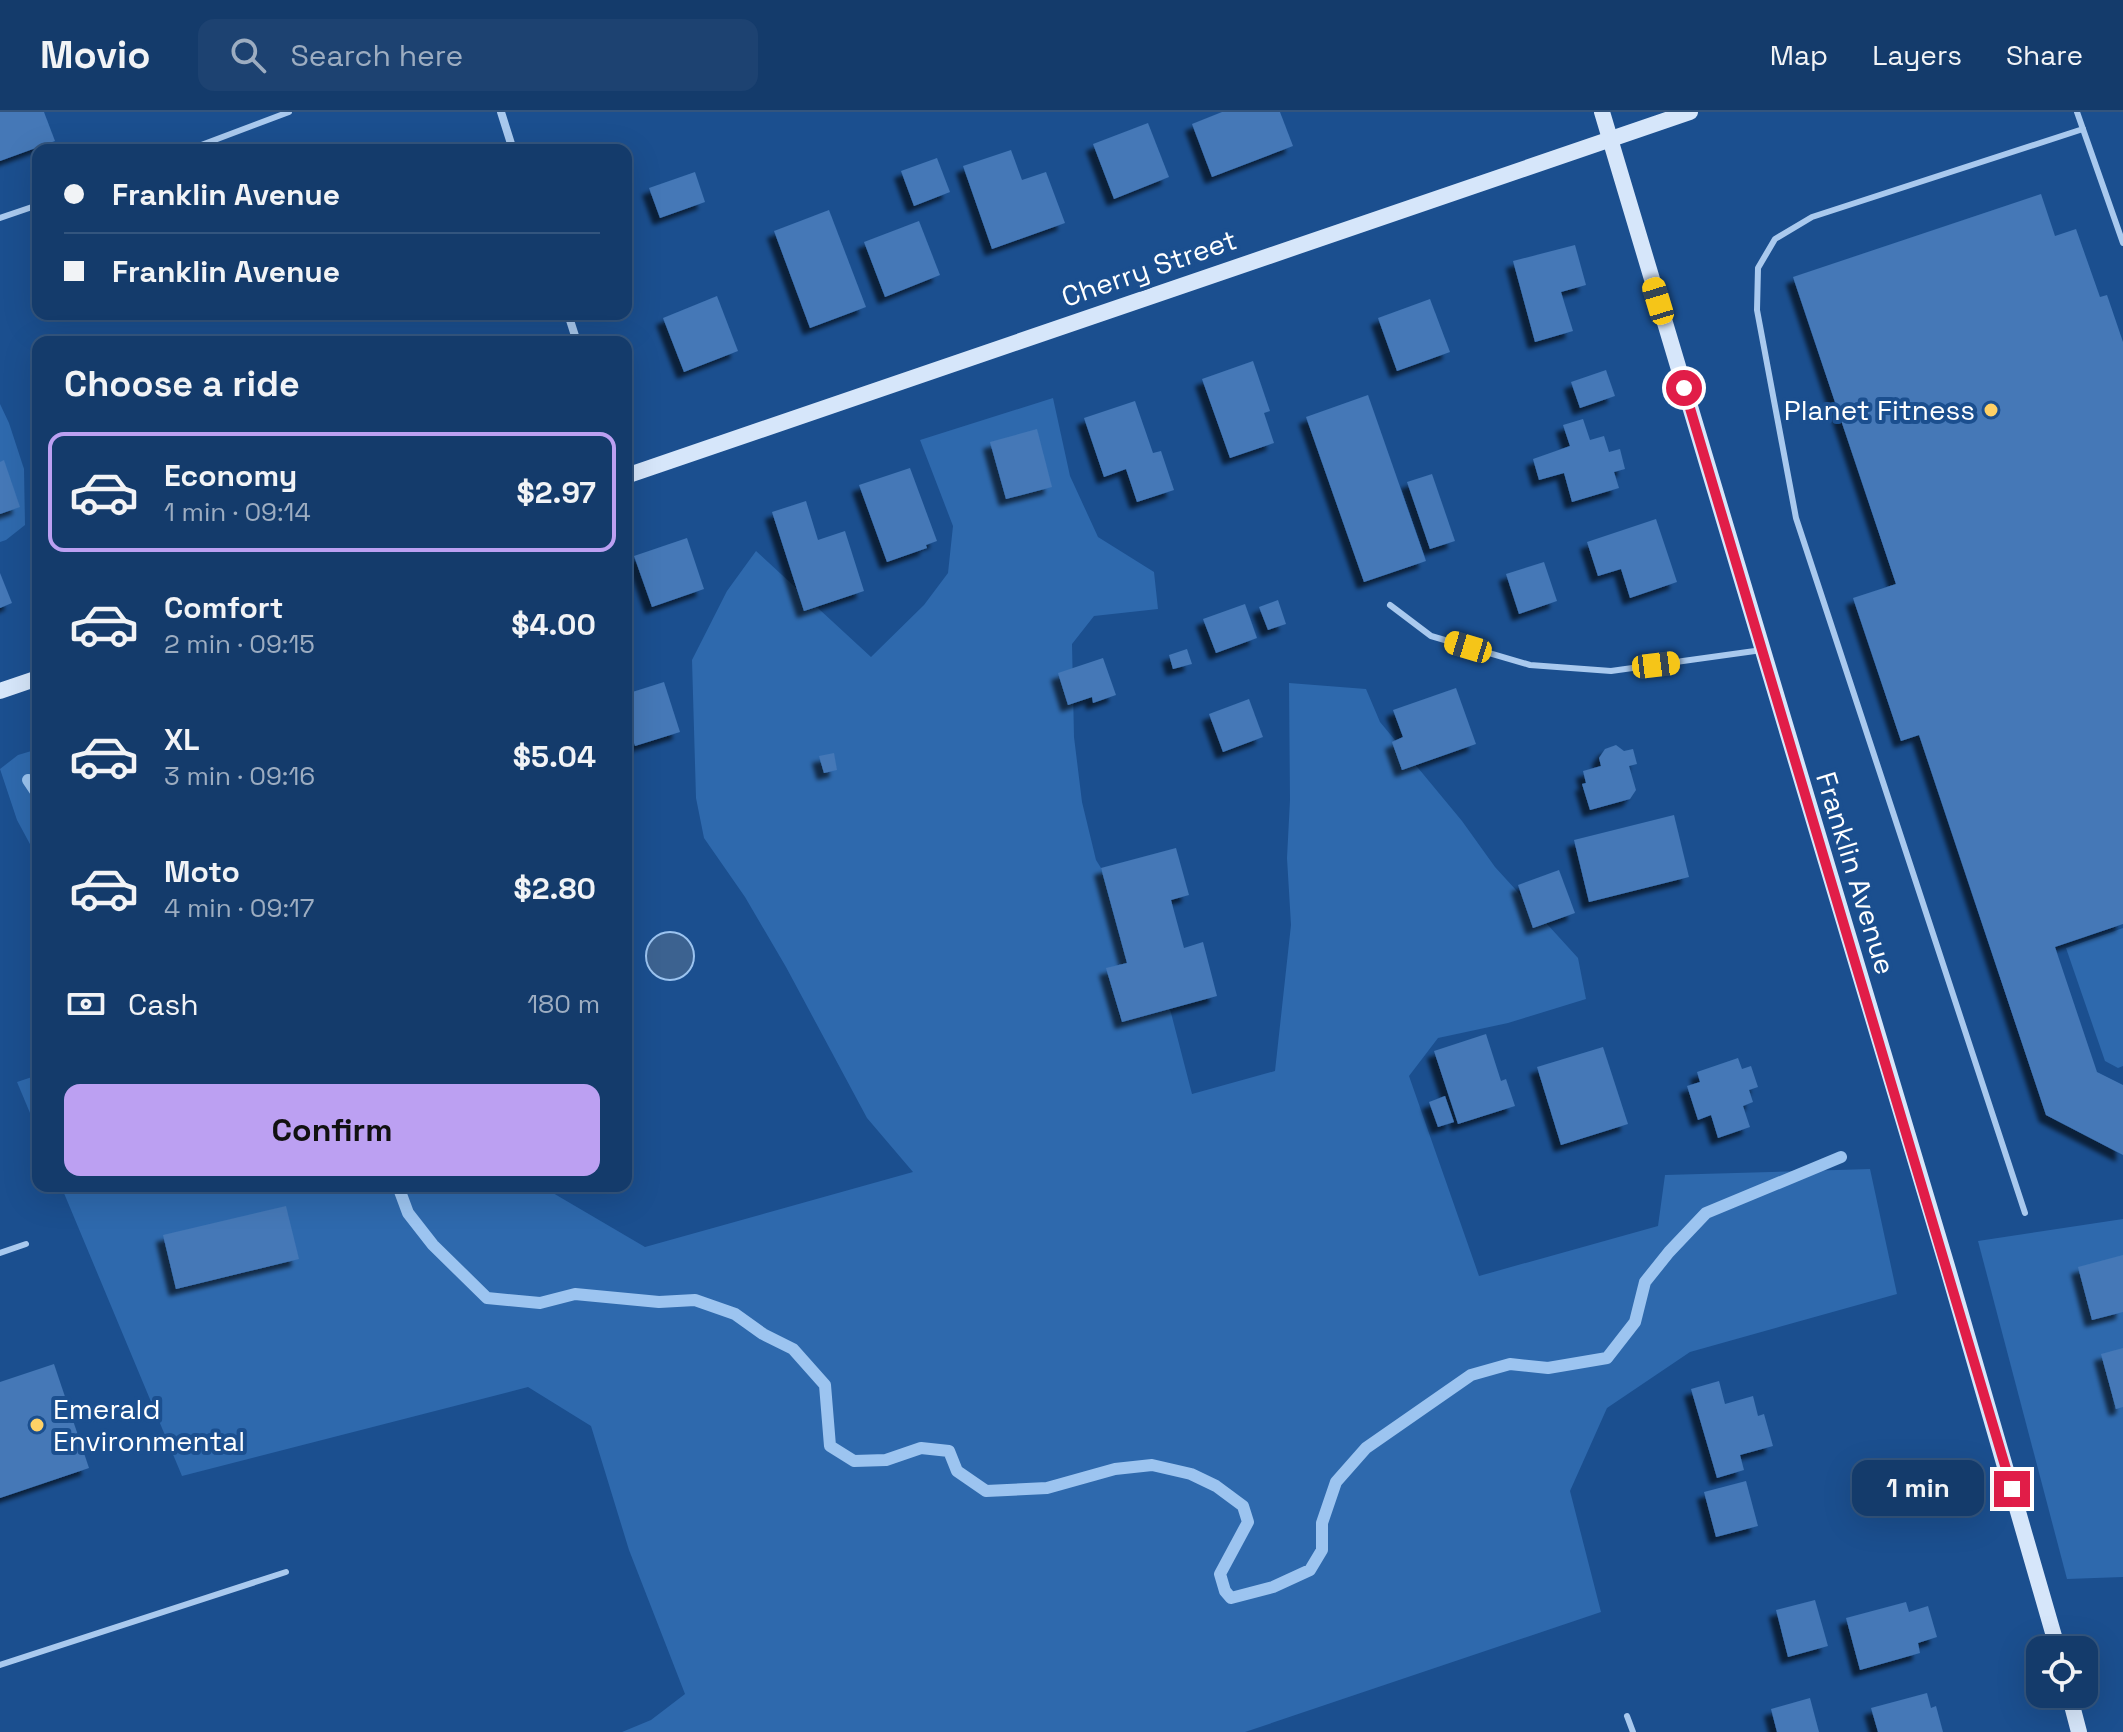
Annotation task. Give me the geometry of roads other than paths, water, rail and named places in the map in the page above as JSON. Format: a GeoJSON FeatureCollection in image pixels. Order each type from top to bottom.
{"type":"FeatureCollection","features":[{"type":"Feature","properties":{"kind":"street"},"geometry":{"type":"LineString","coordinates":[[501,112],[511,144]]}},
{"type":"Feature","properties":{"kind":"street","name":"Franklin Avenue"},"geometry":{"type":"LineString","coordinates":[[1602,112],[1947,1266],[2054,1636]]}},
{"type":"Feature","properties":{"kind":"street","name":"Cherry Street"},"geometry":{"type":"LineString","coordinates":[[632,474],[1690,112]]}},
{"type":"Feature","properties":{"kind":"street"},"geometry":{"type":"LineString","coordinates":[[0,691],[32,680]]}},
{"type":"Feature","properties":{"kind":"street"},"geometry":{"type":"LineString","coordinates":[[2073,1708],[2079,1732]]}},
{"type":"Feature","properties":{"kind":"lane"},"geometry":{"type":"LineString","coordinates":[[204,144],[289,112]]}},
{"type":"Feature","properties":{"kind":"lane"},"geometry":{"type":"LineString","coordinates":[[2077,112],[2123,243]]}},
{"type":"Feature","properties":{"kind":"lane"},"geometry":{"type":"LineString","coordinates":[[2025,1213],[1796,518],[1757,310],[1758,268],[1775,239],[1812,217],[2083,129]]}},
{"type":"Feature","properties":{"kind":"lane"},"geometry":{"type":"LineString","coordinates":[[0,218],[32,207]]}},
{"type":"Feature","properties":{"kind":"lane"},"geometry":{"type":"LineString","coordinates":[[1390,605],[1431,636],[1530,665],[1611,671],[1762,650]]}},
{"type":"Feature","properties":{"kind":"lane"},"geometry":{"type":"LineString","coordinates":[[0,1253],[26,1244]]}},
{"type":"Feature","properties":{"kind":"lane"},"geometry":{"type":"LineString","coordinates":[[0,1665],[286,1572]]}},
{"type":"Feature","properties":{"kind":"lane"},"geometry":{"type":"LineString","coordinates":[[1627,1716],[1633,1732]]}},
{"type":"Feature","properties":{"kind":"waterway"},"geometry":{"type":"LineString","coordinates":[[28,780],[32,786]]}},
{"type":"Feature","properties":{"kind":"waterway"},"geometry":{"type":"LineString","coordinates":[[400,1192],[408,1213],[433,1245],[487,1298],[540,1303],[575,1294],[659,1302],[695,1300],[735,1314],[763,1334],[793,1349],[825,1385],[830,1446],[854,1461],[886,1460],[921,1448],[949,1451],[957,1471],[986,1491],[1047,1488],[1115,1469],[1152,1465],[1191,1474],[1216,1486],[1243,1506],[1248,1522],[1220,1574],[1225,1591],[1231,1598],[1273,1587],[1310,1570],[1322,1550],[1322,1523],[1336,1482],[1366,1448],[1471,1375],[1510,1364],[1548,1368],[1607,1358],[1635,1322],[1645,1282],[1706,1213],[1841,1157]]}},
{"type":"Feature","properties":{"kind":"place","name":"Planet Fitness"},"geometry":{"type":"Point","coordinates":[1991,410]}},
{"type":"Feature","properties":{"kind":"place","name":"Emerald Environmental"},"geometry":{"type":"Point","coordinates":[37,1425]}}]}
